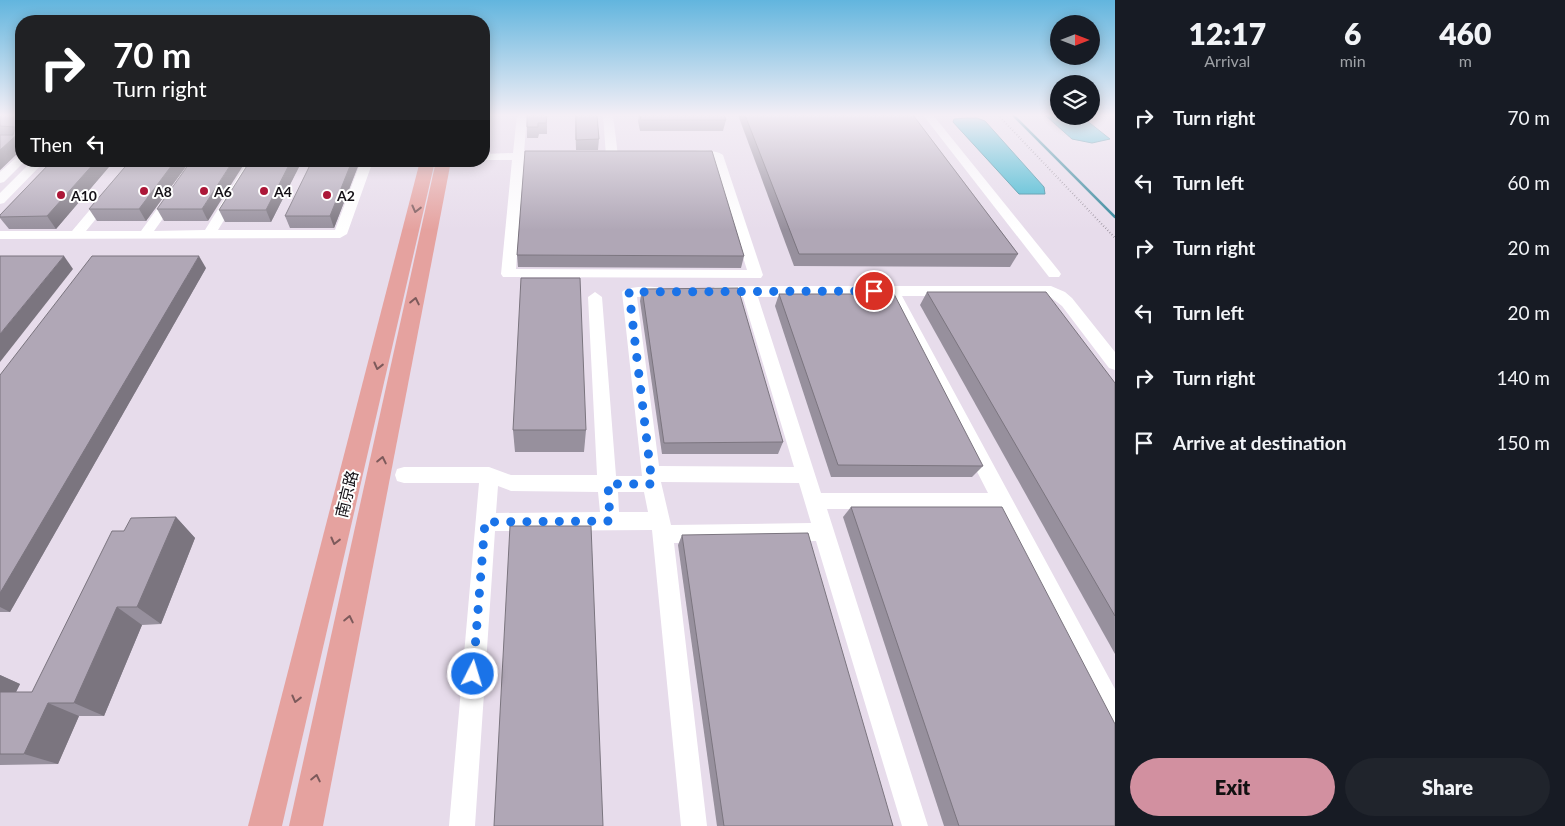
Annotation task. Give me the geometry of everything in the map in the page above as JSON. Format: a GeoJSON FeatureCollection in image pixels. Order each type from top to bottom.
{"type":"FeatureCollection","features":[{"type":"Feature","properties":{"kind":"main road","name":"南京路"},"geometry":{"type":"LineString","coordinates":[[265,826],[427,167]]}},
{"type":"Feature","properties":{"kind":"main road","name":"南京路"},"geometry":{"type":"LineString","coordinates":[[306,826],[443,167]]}},
{"type":"Feature","properties":{"kind":"street"},"geometry":{"type":"LineString","coordinates":[[959,154],[1054,274]]}},
{"type":"Feature","properties":{"kind":"street"},"geometry":{"type":"LineString","coordinates":[[518,156],[508,274],[756,275],[717,155],[679,155]]}},
{"type":"Feature","properties":{"kind":"street"},"geometry":{"type":"LineString","coordinates":[[490,156],[558,156]]}},
{"type":"Feature","properties":{"kind":"street"},"geometry":{"type":"LineString","coordinates":[[0,179],[15,165]]}},
{"type":"Feature","properties":{"kind":"street"},"geometry":{"type":"LineString","coordinates":[[0,200],[33,167]]}},
{"type":"Feature","properties":{"kind":"street"},"geometry":{"type":"LineString","coordinates":[[76,234],[133,167]]}},
{"type":"Feature","properties":{"kind":"street"},"geometry":{"type":"LineString","coordinates":[[145,234],[194,167]]}},
{"type":"Feature","properties":{"kind":"street"},"geometry":{"type":"LineString","coordinates":[[209,234],[250,167]]}},
{"type":"Feature","properties":{"kind":"street"},"geometry":{"type":"LineString","coordinates":[[0,235],[340,234],[366,167]]}},
{"type":"Feature","properties":{"kind":"street"},"geometry":{"type":"LineString","coordinates":[[279,234],[286,218]]}},
{"type":"Feature","properties":{"kind":"street"},"geometry":{"type":"LineString","coordinates":[[892,291],[1115,714]]}},
{"type":"Feature","properties":{"kind":"street"},"geometry":{"type":"LineString","coordinates":[[703,292],[1051,291],[1060,295],[1067,302],[1115,364]]}},
{"type":"Feature","properties":{"kind":"street"},"geometry":{"type":"LineString","coordinates":[[676,292],[629,292],[652,479],[662,527],[694,826]]}},
{"type":"Feature","properties":{"kind":"street"},"geometry":{"type":"LineString","coordinates":[[750,292],[915,826]]}},
{"type":"Feature","properties":{"kind":"street"},"geometry":{"type":"LineString","coordinates":[[595,298],[610,521]]}},
{"type":"Feature","properties":{"kind":"street"},"geometry":{"type":"LineString","coordinates":[[404,475],[489,475],[511,483],[608,484],[652,479],[806,475]]}},
{"type":"Feature","properties":{"kind":"street"},"geometry":{"type":"LineString","coordinates":[[462,826],[489,475]]}},
{"type":"Feature","properties":{"kind":"street"},"geometry":{"type":"LineString","coordinates":[[814,501],[1003,501]]}},
{"type":"Feature","properties":{"kind":"street"},"geometry":{"type":"LineString","coordinates":[[485,522],[610,521],[662,527],[824,532]]}},
{"type":"Feature","properties":{"kind":"path"},"geometry":{"type":"LineString","coordinates":[[1035,154],[1115,238]]}},
{"type":"Feature","properties":{"kind":"water"},"geometry":{"type":"Polygon","coordinates":[[[982,154],[1014,154],[1044,187],[1045,194],[1019,194],[982,154]]]}},
{"type":"Feature","properties":{"kind":"building"},"geometry":{"type":"Polygon","coordinates":[[[525,154],[713,154],[744,256],[517,255],[525,154]]]}},
{"type":"Feature","properties":{"kind":"building"},"geometry":{"type":"Polygon","coordinates":[[[760,154],[942,154],[1018,254],[799,254],[760,154]]]}},
{"type":"Feature","properties":{"kind":"building"},"geometry":{"type":"Polygon","coordinates":[[[46,167],[91,167],[47,216],[0,217],[46,167]]]}},
{"type":"Feature","properties":{"kind":"building"},"geometry":{"type":"Polygon","coordinates":[[[125,167],[170,167],[139,209],[89,209],[125,167]]]}},
{"type":"Feature","properties":{"kind":"building"},"geometry":{"type":"Polygon","coordinates":[[[187,167],[229,167],[202,209],[157,209],[187,167]]]}},
{"type":"Feature","properties":{"kind":"building"},"geometry":{"type":"Polygon","coordinates":[[[246,167],[288,167],[266,210],[219,210],[246,167]]]}},
{"type":"Feature","properties":{"kind":"building"},"geometry":{"type":"Polygon","coordinates":[[[309,167],[350,167],[330,216],[285,216],[309,167]]]}},
{"type":"Feature","properties":{"kind":"building"},"geometry":{"type":"Polygon","coordinates":[[[0,256],[64,256],[0,334],[0,256]]]}},
{"type":"Feature","properties":{"kind":"building"},"geometry":{"type":"Polygon","coordinates":[[[92,256],[199,256],[0,593],[0,375],[92,256]]]}},
{"type":"Feature","properties":{"kind":"building"},"geometry":{"type":"Polygon","coordinates":[[[521,278],[580,278],[586,430],[513,430],[521,278]]]}},
{"type":"Feature","properties":{"kind":"building"},"geometry":{"type":"Polygon","coordinates":[[[738,288],[783,442],[664,443],[642,289],[738,288]]]}},
{"type":"Feature","properties":{"kind":"building"},"geometry":{"type":"Polygon","coordinates":[[[927,292],[1046,292],[1115,383],[1115,616],[927,292]]]}},
{"type":"Feature","properties":{"kind":"building"},"geometry":{"type":"Polygon","coordinates":[[[779,294],[894,294],[983,466],[838,465],[779,294]]]}},
{"type":"Feature","properties":{"kind":"building"},"geometry":{"type":"Polygon","coordinates":[[[851,507],[1002,507],[1115,724],[1115,826],[959,826],[851,507]]]}},
{"type":"Feature","properties":{"kind":"building"},"geometry":{"type":"Polygon","coordinates":[[[176,517],[137,607],[117,607],[74,703],[48,703],[24,754],[0,754],[0,692],[32,692],[112,531],[124,531],[131,518],[176,517]]]}},
{"type":"Feature","properties":{"kind":"building"},"geometry":{"type":"Polygon","coordinates":[[[510,526],[591,526],[603,826],[494,826],[510,526]]]}},
{"type":"Feature","properties":{"kind":"building"},"geometry":{"type":"Polygon","coordinates":[[[808,533],[893,826],[724,826],[682,535],[808,533]]]}},
{"type":"Feature","properties":{"kind":"waterway"},"geometry":{"type":"LineString","coordinates":[[1052,154],[1115,217]]}},
{"type":"Feature","properties":{"kind":"place","name":"A8"},"geometry":{"type":"Point","coordinates":[144,191]}},
{"type":"Feature","properties":{"kind":"place","name":"A6"},"geometry":{"type":"Point","coordinates":[204,191]}},
{"type":"Feature","properties":{"kind":"place","name":"A4"},"geometry":{"type":"Point","coordinates":[264,191]}},
{"type":"Feature","properties":{"kind":"place","name":"A10"},"geometry":{"type":"Point","coordinates":[61,195]}},
{"type":"Feature","properties":{"kind":"place","name":"A2"},"geometry":{"type":"Point","coordinates":[327,195]}},
{"type":"Feature","properties":{"kind":"route"},"geometry":{"type":"LineString","coordinates":[[473,674],[485,522],[610,521],[608,484],[652,484],[629,292],[874,291]]}}]}
